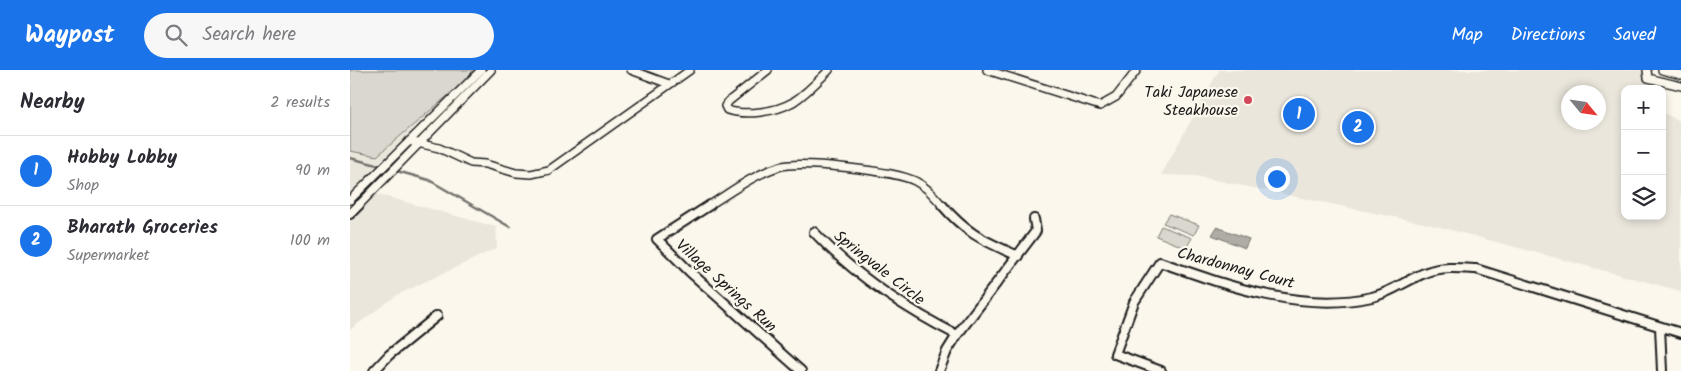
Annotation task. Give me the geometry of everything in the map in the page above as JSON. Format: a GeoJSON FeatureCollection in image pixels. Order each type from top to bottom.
{"type":"FeatureCollection","features":[{"type":"Feature","properties":{"kind":"street"},"geometry":{"type":"LineString","coordinates":[[350,200],[481,70]]}},
{"type":"Feature","properties":{"kind":"street"},"geometry":{"type":"LineString","coordinates":[[350,214],[491,70]]}},
{"type":"Feature","properties":{"kind":"street"},"geometry":{"type":"LineString","coordinates":[[631,70],[669,84]]}},
{"type":"Feature","properties":{"kind":"street"},"geometry":{"type":"LineString","coordinates":[[409,141],[421,142],[456,154],[468,162],[486,164],[510,173],[540,174],[549,170],[690,70]]}},
{"type":"Feature","properties":{"kind":"street"},"geometry":{"type":"LineString","coordinates":[[768,70],[729,101],[725,106],[727,110],[742,114],[785,106],[793,102],[829,70]]}},
{"type":"Feature","properties":{"kind":"street"},"geometry":{"type":"LineString","coordinates":[[991,70],[1100,106],[1106,106],[1137,70]]}},
{"type":"Feature","properties":{"kind":"street"},"geometry":{"type":"LineString","coordinates":[[1647,70],[1648,78],[1681,86]]}},
{"type":"Feature","properties":{"kind":"street"},"geometry":{"type":"LineString","coordinates":[[1662,70],[1681,75]]}},
{"type":"Feature","properties":{"kind":"street","name":"Village Springs Run"},"geometry":{"type":"LineString","coordinates":[[801,371],[690,272],[657,239],[752,178],[780,166],[807,164],[900,175],[916,181],[927,188],[958,224],[977,238],[1018,256]]}},
{"type":"Feature","properties":{"kind":"street"},"geometry":{"type":"LineString","coordinates":[[938,371],[947,351],[958,335],[1036,231],[1034,219]]}},
{"type":"Feature","properties":{"kind":"street","name":"Springvale Circle"},"geometry":{"type":"LineString","coordinates":[[814,232],[828,248],[892,298],[922,318],[958,335]]}},
{"type":"Feature","properties":{"kind":"street","name":"Chardonnay Court"},"geometry":{"type":"LineString","coordinates":[[1161,371],[1114,354],[1134,302],[1160,262],[1191,273],[1278,297],[1332,302],[1371,297],[1400,286],[1426,272],[1440,269],[1476,269],[1681,333]]}},
{"type":"Feature","properties":{"kind":"street"},"geometry":{"type":"LineString","coordinates":[[374,371],[388,355],[437,316]]}},
{"type":"Feature","properties":{"kind":"street"},"geometry":{"type":"LineString","coordinates":[[1660,327],[1662,371]]}},
{"type":"Feature","properties":{"kind":"shaded area"},"geometry":{"type":"Polygon","coordinates":[[[350,70],[477,70],[355,188],[496,227],[497,248],[397,295],[350,330],[350,70]]]}},
{"type":"Feature","properties":{"kind":"shaded area"},"geometry":{"type":"Polygon","coordinates":[[[350,70],[478,70],[377,156],[350,151],[350,70]]]}},
{"type":"Feature","properties":{"kind":"shaded area"},"geometry":{"type":"Polygon","coordinates":[[[1219,70],[1649,70],[1652,85],[1621,85],[1621,220],[1666,220],[1666,114],[1681,122],[1681,291],[1428,224],[1195,176],[1161,175],[1219,70]]]}},
{"type":"Feature","properties":{"kind":"shaded area"},"geometry":{"type":"Polygon","coordinates":[[[1169,214],[1199,225],[1194,235],[1163,223],[1169,214]]]}},
{"type":"Feature","properties":{"kind":"shaded area"},"geometry":{"type":"Polygon","coordinates":[[[1161,226],[1192,238],[1186,248],[1156,236],[1161,226]]]}},
{"type":"Feature","properties":{"kind":"shaded area"},"geometry":{"type":"Polygon","coordinates":[[[1217,227],[1249,239],[1245,248],[1212,235],[1217,227]]]}},
{"type":"Feature","properties":{"kind":"waterway"},"geometry":{"type":"LineString","coordinates":[[350,158],[381,166]]}},
{"type":"Feature","properties":{"kind":"waterway"},"geometry":{"type":"LineString","coordinates":[[386,168],[429,180],[510,227]]}},
{"type":"Feature","properties":{"kind":"place","name":"Taki Japanese Steakhouse"},"geometry":{"type":"Point","coordinates":[1248,100]}},
{"type":"Feature","properties":{"kind":"place","name":"Hobby Lobby"},"geometry":{"type":"Point","coordinates":[1299,114]}},
{"type":"Feature","properties":{"kind":"place","name":"Bharath Groceries"},"geometry":{"type":"Point","coordinates":[1358,127]}}]}
